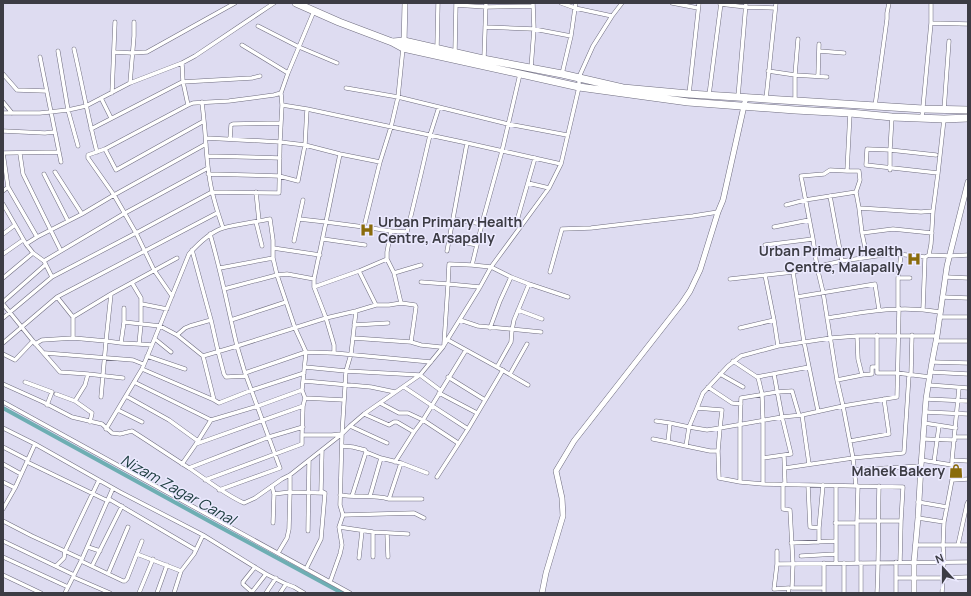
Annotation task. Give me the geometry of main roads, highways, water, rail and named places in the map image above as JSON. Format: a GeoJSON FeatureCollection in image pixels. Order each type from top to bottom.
{"type":"FeatureCollection","features":[{"type":"Feature","properties":{"kind":"highway"},"geometry":{"type":"LineString","coordinates":[[296,3],[338,22],[392,42],[437,48],[623,88],[923,110],[968,110]]}},
{"type":"Feature","properties":{"kind":"highway"},"geometry":{"type":"LineString","coordinates":[[403,44],[520,74],[579,87],[688,102],[892,117],[944,119],[968,118]]}},
{"type":"Feature","properties":{"kind":"waterway","name":"Nizam Zagar Canal"},"geometry":{"type":"LineString","coordinates":[[3,408],[342,593]]}},
{"type":"Feature","properties":{"kind":"place","name":"Urban Primary Health Centre, Arsapally"},"geometry":{"type":"Point","coordinates":[367,230]}},
{"type":"Feature","properties":{"kind":"place","name":"Urban Primary Health Centre, Malapally"},"geometry":{"type":"Point","coordinates":[914,259]}},
{"type":"Feature","properties":{"kind":"place","name":"Mahek Bakery"},"geometry":{"type":"Point","coordinates":[956,471]}}]}
